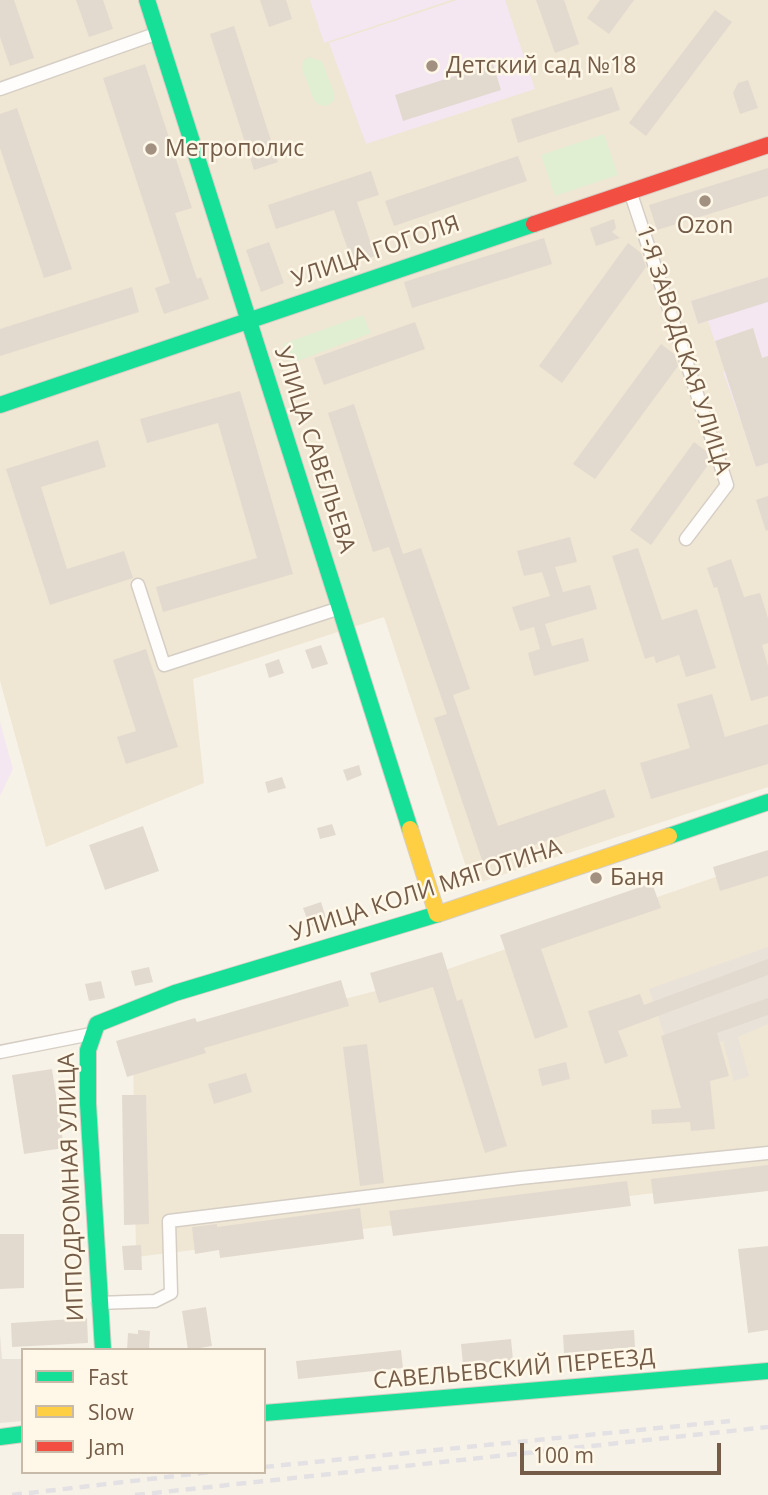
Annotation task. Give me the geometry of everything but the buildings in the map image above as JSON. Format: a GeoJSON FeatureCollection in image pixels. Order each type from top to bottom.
{"type":"FeatureCollection","features":[{"type":"Feature","properties":{"kind":"street","name":"УЛИЦА САВЕЛЬЕВА"},"geometry":{"type":"LineString","coordinates":[[147,0],[437,914]]}},
{"type":"Feature","properties":{"kind":"street"},"geometry":{"type":"LineString","coordinates":[[0,89],[158,33]]}},
{"type":"Feature","properties":{"kind":"street","name":"УЛИЦА ГОГОЛЯ"},"geometry":{"type":"LineString","coordinates":[[0,405],[768,145]]}},
{"type":"Feature","properties":{"kind":"street","name":"1-Я ЗАВОДСКАЯ УЛИЦА"},"geometry":{"type":"LineString","coordinates":[[630,191],[727,485],[686,539]]}},
{"type":"Feature","properties":{"kind":"street"},"geometry":{"type":"LineString","coordinates":[[138,585],[164,665],[340,608]]}},
{"type":"Feature","properties":{"kind":"street","name":"УЛИЦА КОЛИ МЯГОТИНА"},"geometry":{"type":"LineString","coordinates":[[0,1052],[94,1029],[175,993],[437,914],[768,802]]}},
{"type":"Feature","properties":{"kind":"street","name":"ИППОДРОМНАЯ УЛИЦА"},"geometry":{"type":"LineString","coordinates":[[94,1029],[88,1104],[103,1348]]}},
{"type":"Feature","properties":{"kind":"street"},"geometry":{"type":"LineString","coordinates":[[98,1303],[155,1301],[171,1293],[169,1221],[520,1178],[768,1153]]}},
{"type":"Feature","properties":{"kind":"street","name":"САВЕЛЬЕВСКИЙ ПЕРЕЕЗД"},"geometry":{"type":"LineString","coordinates":[[266,1413],[768,1371]]}},
{"type":"Feature","properties":{"kind":"street"},"geometry":{"type":"LineString","coordinates":[[0,1437],[21,1434]]}},
{"type":"Feature","properties":{"kind":"shaded area"},"geometry":{"type":"Polygon","coordinates":[[[0,0],[768,0],[768,787],[472,885],[384,617],[193,679],[204,783],[46,847],[0,681],[0,0]]]}},
{"type":"Feature","properties":{"kind":"shaded area","name":"Детский сад №18"},"geometry":{"type":"Polygon","coordinates":[[[310,0],[451,0],[324,43],[310,0]]]}},
{"type":"Feature","properties":{"kind":"shaded area","name":"Детский сад №18"},"geometry":{"type":"Polygon","coordinates":[[[457,0],[505,0],[535,89],[366,144],[329,43],[457,0]]]}},
{"type":"Feature","properties":{"kind":"shaded area"},"geometry":{"type":"Polygon","coordinates":[[[768,277],[768,463],[756,467],[744,431],[757,427],[754,418],[741,422],[723,372],[762,358],[758,345],[720,357],[708,321],[698,324],[691,301],[768,277]]]}},
{"type":"Feature","properties":{"kind":"shaded area"},"geometry":{"type":"Polygon","coordinates":[[[0,722],[13,769],[0,796],[0,722]]]}},
{"type":"Feature","properties":{"kind":"shaded area"},"geometry":{"type":"Polygon","coordinates":[[[768,859],[768,1179],[136,1257],[133,1054],[410,982],[768,859]]]}},
{"type":"Feature","properties":{"kind":"shaded area"},"geometry":{"type":"Polygon","coordinates":[[[768,947],[768,1024],[738,1037],[749,1076],[734,1081],[723,1041],[672,1057],[649,989],[768,947]]]}},
{"type":"Feature","properties":{"kind":"shaded area"},"geometry":{"type":"Polygon","coordinates":[[[0,1334],[2,1359],[21,1359],[21,1421],[0,1423],[0,1334]]]}},
{"type":"Feature","properties":{"kind":"green space"},"geometry":{"type":"Polygon","coordinates":[[[309,57],[322,61],[334,92],[334,101],[327,106],[319,105],[314,100],[302,69],[303,61],[309,57]]]}},
{"type":"Feature","properties":{"kind":"green space"},"geometry":{"type":"Polygon","coordinates":[[[604,134],[618,175],[555,196],[541,155],[604,134]]]}},
{"type":"Feature","properties":{"kind":"green space"},"geometry":{"type":"Polygon","coordinates":[[[363,315],[371,333],[290,364],[283,344],[363,315]]]}},
{"type":"Feature","properties":{"kind":"railway"},"geometry":{"type":"LineString","coordinates":[[266,1467],[730,1421]]}},
{"type":"Feature","properties":{"kind":"railway"},"geometry":{"type":"LineString","coordinates":[[135,1495],[768,1427]]}},
{"type":"Feature","properties":{"kind":"railway"},"geometry":{"type":"LineString","coordinates":[[12,1495],[193,1474]]}},
{"type":"Feature","properties":{"kind":"traffic: fast"},"geometry":{"type":"LineString","coordinates":[[147,0],[410,829]]}},
{"type":"Feature","properties":{"kind":"traffic: fast"},"geometry":{"type":"LineString","coordinates":[[0,405],[534,224]]}},
{"type":"Feature","properties":{"kind":"traffic: fast"},"geometry":{"type":"LineString","coordinates":[[669,836],[768,802]]}},
{"type":"Feature","properties":{"kind":"traffic: fast"},"geometry":{"type":"LineString","coordinates":[[103,1348],[88,1104],[88,1050],[97,1024],[175,993],[438,914]]}},
{"type":"Feature","properties":{"kind":"traffic: fast"},"geometry":{"type":"LineString","coordinates":[[266,1413],[768,1371]]}},
{"type":"Feature","properties":{"kind":"traffic: fast"},"geometry":{"type":"LineString","coordinates":[[0,1437],[21,1434]]}},
{"type":"Feature","properties":{"kind":"traffic: slow"},"geometry":{"type":"LineString","coordinates":[[410,829],[437,914]]}},
{"type":"Feature","properties":{"kind":"traffic: slow"},"geometry":{"type":"LineString","coordinates":[[438,914],[669,836]]}},
{"type":"Feature","properties":{"kind":"traffic: jam"},"geometry":{"type":"LineString","coordinates":[[534,224],[768,145]]}},
{"type":"Feature","properties":{"kind":"place","name":"Детский сад №18"},"geometry":{"type":"Point","coordinates":[432,66]}},
{"type":"Feature","properties":{"kind":"place","name":"Метрополис"},"geometry":{"type":"Point","coordinates":[151,149]}},
{"type":"Feature","properties":{"kind":"place","name":"Ozon"},"geometry":{"type":"Point","coordinates":[705,201]}},
{"type":"Feature","properties":{"kind":"place","name":"Баня"},"geometry":{"type":"Point","coordinates":[596,878]}}]}
